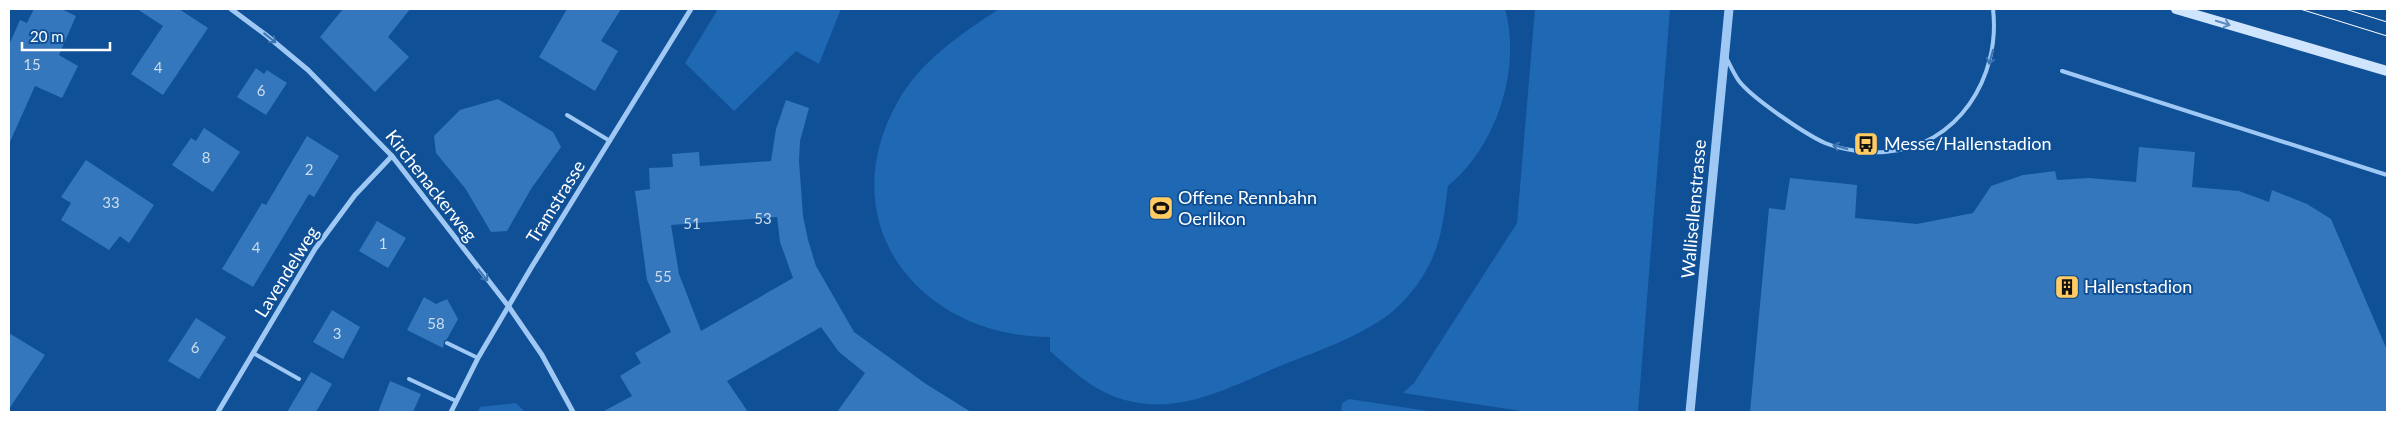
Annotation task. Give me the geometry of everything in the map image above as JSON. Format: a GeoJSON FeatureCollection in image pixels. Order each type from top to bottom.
{"type":"FeatureCollection","features":[{"type":"Feature","properties":{"kind":"main road"},"geometry":{"type":"LineString","coordinates":[[2176,9],[2387,71]]}},
{"type":"Feature","properties":{"kind":"street","name":"Kirchenackerweg"},"geometry":{"type":"LineString","coordinates":[[231,9],[308,70],[392,156],[510,307],[542,355],[572,412]]}},
{"type":"Feature","properties":{"kind":"street","name":"Tramstrasse"},"geometry":{"type":"LineString","coordinates":[[451,412],[478,358],[691,9]]}},
{"type":"Feature","properties":{"kind":"street","name":"Wallisellenstrasse"},"geometry":{"type":"LineString","coordinates":[[1690,412],[1729,9]]}},
{"type":"Feature","properties":{"kind":"street","name":"Lavendelweg"},"geometry":{"type":"LineString","coordinates":[[218,412],[315,249],[355,195],[392,156]]}},
{"type":"Feature","properties":{"kind":"lane"},"geometry":{"type":"LineString","coordinates":[[1725,54],[1738,80],[1751,93],[1825,142],[1848,149],[1884,152],[1909,148],[1927,140],[1958,118],[1975,99],[1993,52],[1996,28],[1993,9]]}},
{"type":"Feature","properties":{"kind":"lane"},"geometry":{"type":"LineString","coordinates":[[2062,71],[2387,175]]}},
{"type":"Feature","properties":{"kind":"lane"},"geometry":{"type":"LineString","coordinates":[[567,115],[610,141]]}},
{"type":"Feature","properties":{"kind":"lane"},"geometry":{"type":"LineString","coordinates":[[447,343],[478,358]]}},
{"type":"Feature","properties":{"kind":"lane"},"geometry":{"type":"LineString","coordinates":[[253,353],[299,379]]}},
{"type":"Feature","properties":{"kind":"lane"},"geometry":{"type":"LineString","coordinates":[[409,379],[456,401]]}},
{"type":"Feature","properties":{"kind":"shaded area"},"geometry":{"type":"Polygon","coordinates":[[[718,9],[841,9],[819,64],[796,51],[734,111],[685,63],[718,9]]]}},
{"type":"Feature","properties":{"kind":"shaded area","name":"Offene Rennbahn Oerlikon"},"geometry":{"type":"Polygon","coordinates":[[[999,9],[1505,9],[1509,32],[1510,56],[1507,81],[1492,129],[1480,150],[1465,170],[1448,186],[1440,236],[1432,259],[1419,282],[1398,306],[1373,325],[1349,338],[1236,385],[1201,398],[1183,402],[1148,404],[1118,398],[1094,387],[1072,371],[1050,351],[1050,337],[1003,332],[962,317],[927,295],[900,265],[882,230],[874,191],[879,148],[897,103],[906,88],[929,61],[970,28],[999,9]]]}},
{"type":"Feature","properties":{"kind":"shaded area"},"geometry":{"type":"Polygon","coordinates":[[[1535,9],[1670,9],[1638,412],[1527,412],[1403,393],[1414,383],[1517,223],[1535,9]]]}},
{"type":"Feature","properties":{"kind":"shaded area"},"geometry":{"type":"Polygon","coordinates":[[[1349,399],[1435,412],[1341,412],[1342,403],[1349,399]]]}},
{"type":"Feature","properties":{"kind":"shaded area"},"geometry":{"type":"Polygon","coordinates":[[[516,403],[525,412],[478,412],[480,407],[516,403]]]}},
{"type":"Feature","properties":{"kind":"building"},"geometry":{"type":"Polygon","coordinates":[[[34,9],[61,9],[76,16],[59,55],[78,66],[62,98],[35,86],[9,144],[9,45],[20,20],[27,23],[34,9]]]}},
{"type":"Feature","properties":{"kind":"building"},"geometry":{"type":"Polygon","coordinates":[[[137,9],[179,9],[208,28],[163,95],[131,74],[163,26],[137,9]]]}},
{"type":"Feature","properties":{"kind":"building"},"geometry":{"type":"Polygon","coordinates":[[[343,9],[410,9],[388,37],[409,57],[375,92],[320,37],[343,9]]]}},
{"type":"Feature","properties":{"kind":"building"},"geometry":{"type":"Polygon","coordinates":[[[567,9],[621,9],[601,41],[618,51],[595,91],[539,57],[567,9]]]}},
{"type":"Feature","properties":{"kind":"building"},"geometry":{"type":"Polygon","coordinates":[[[256,68],[264,74],[267,70],[287,83],[266,115],[237,97],[256,68]]]}},
{"type":"Feature","properties":{"kind":"building"},"geometry":{"type":"Polygon","coordinates":[[[498,99],[553,132],[561,147],[531,189],[507,231],[491,232],[465,188],[436,153],[434,136],[460,110],[498,99]]]}},
{"type":"Feature","properties":{"kind":"building"},"geometry":{"type":"Polygon","coordinates":[[[786,100],[809,108],[800,141],[799,161],[803,216],[816,266],[854,332],[926,384],[971,412],[837,412],[865,373],[839,352],[821,327],[727,381],[748,412],[602,412],[632,396],[620,376],[641,363],[635,353],[671,332],[647,280],[635,191],[650,189],[649,168],[673,167],[672,154],[699,152],[700,166],[771,161],[776,129],[786,100]],[[777,217],[671,225],[679,274],[701,331],[793,278],[780,242],[777,217]]]}},
{"type":"Feature","properties":{"kind":"building"},"geometry":{"type":"Polygon","coordinates":[[[204,128],[240,152],[213,192],[172,165],[191,138],[196,141],[204,128]]]}},
{"type":"Feature","properties":{"kind":"building"},"geometry":{"type":"Polygon","coordinates":[[[307,136],[339,156],[314,197],[309,194],[253,287],[222,269],[262,203],[266,205],[307,136]]]}},
{"type":"Feature","properties":{"kind":"building","name":"Hallenstadion"},"geometry":{"type":"Polygon","coordinates":[[[2139,147],[2195,152],[2192,187],[2239,191],[2269,202],[2272,190],[2307,204],[2331,219],[2387,350],[2387,412],[1750,412],[1769,208],[1785,210],[1790,178],[1857,185],[1855,218],[1917,224],[1973,213],[1991,186],[2023,175],[2055,171],[2057,180],[2089,178],[2136,182],[2139,147]]]}},
{"type":"Feature","properties":{"kind":"building"},"geometry":{"type":"Polygon","coordinates":[[[86,160],[154,205],[129,243],[120,236],[109,250],[61,220],[71,203],[61,197],[86,160]]]}},
{"type":"Feature","properties":{"kind":"building"},"geometry":{"type":"Polygon","coordinates":[[[377,221],[406,238],[388,268],[359,251],[377,221]]]}},
{"type":"Feature","properties":{"kind":"building"},"geometry":{"type":"Polygon","coordinates":[[[424,297],[436,304],[447,299],[458,319],[444,341],[443,348],[407,330],[424,297]]]}},
{"type":"Feature","properties":{"kind":"building"},"geometry":{"type":"Polygon","coordinates":[[[332,310],[360,327],[343,359],[313,342],[332,310]]]}},
{"type":"Feature","properties":{"kind":"building"},"geometry":{"type":"Polygon","coordinates":[[[196,318],[226,337],[199,379],[168,361],[196,318]]]}},
{"type":"Feature","properties":{"kind":"building"},"geometry":{"type":"Polygon","coordinates":[[[9,333],[45,355],[9,409],[9,333]]]}},
{"type":"Feature","properties":{"kind":"building"},"geometry":{"type":"Polygon","coordinates":[[[311,372],[332,384],[316,412],[287,412],[311,372]]]}},
{"type":"Feature","properties":{"kind":"building"},"geometry":{"type":"Polygon","coordinates":[[[390,381],[421,394],[413,412],[378,412],[390,381]]]}},
{"type":"Feature","properties":{"kind":"tram line"},"geometry":{"type":"LineString","coordinates":[[2300,9],[2387,36]]}},
{"type":"Feature","properties":{"kind":"tram line"},"geometry":{"type":"LineString","coordinates":[[2345,9],[2387,22]]}},
{"type":"Feature","properties":{"kind":"place","name":"Messe/Hallenstadion"},"geometry":{"type":"Point","coordinates":[1866,144]}},
{"type":"Feature","properties":{"kind":"place","name":"Offene Rennbahn Oerlikon"},"geometry":{"type":"Point","coordinates":[1161,208]}},
{"type":"Feature","properties":{"kind":"place","name":"Hallenstadion"},"geometry":{"type":"Point","coordinates":[2067,287]}}]}
